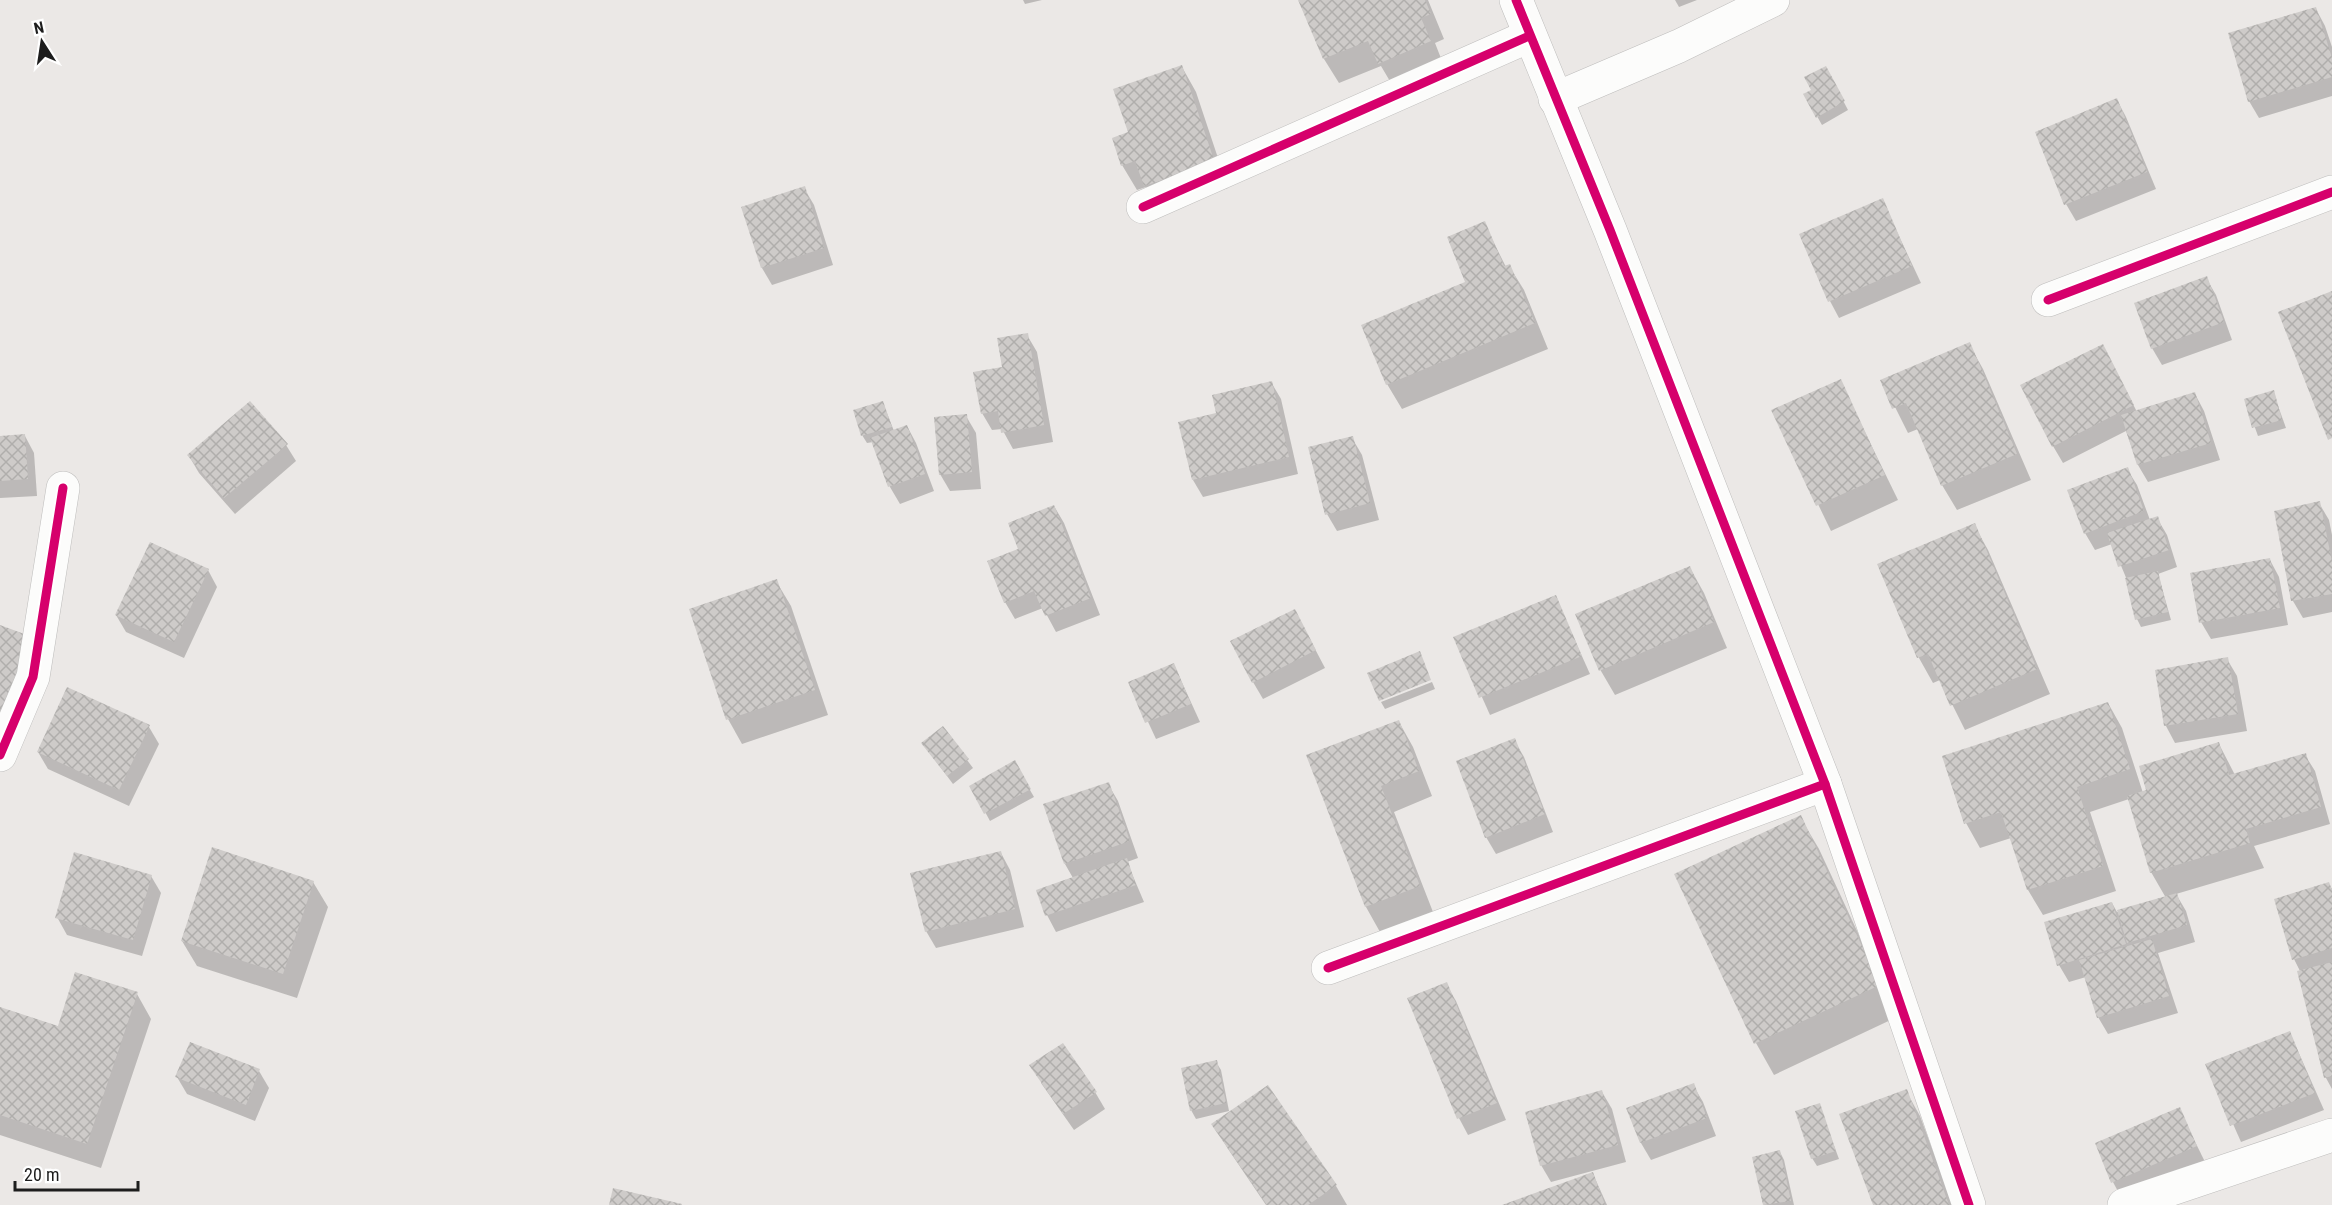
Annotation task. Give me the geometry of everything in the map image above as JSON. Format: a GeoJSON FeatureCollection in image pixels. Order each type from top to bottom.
{"type":"FeatureCollection","features":[{"type":"Feature","properties":{"kind":"street"},"geometry":{"type":"LineString","coordinates":[[1516,0],[1610,230],[1825,784],[1969,1205]]}},
{"type":"Feature","properties":{"kind":"street"},"geometry":{"type":"LineString","coordinates":[[1555,99],[1679,46],[1773,0]]}},
{"type":"Feature","properties":{"kind":"street"},"geometry":{"type":"LineString","coordinates":[[1143,207],[1529,36]]}},
{"type":"Feature","properties":{"kind":"street"},"geometry":{"type":"LineString","coordinates":[[2048,300],[2332,192]]}},
{"type":"Feature","properties":{"kind":"street"},"geometry":{"type":"LineString","coordinates":[[0,755],[33,677],[63,488]]}},
{"type":"Feature","properties":{"kind":"street"},"geometry":{"type":"LineString","coordinates":[[1328,968],[1825,784]]}},
{"type":"Feature","properties":{"kind":"street"},"geometry":{"type":"LineString","coordinates":[[2124,1205],[2332,1135]]}},
{"type":"Feature","properties":{"kind":"building"},"geometry":{"type":"Polygon","coordinates":[[[1298,0],[1425,0],[1431,14],[1421,18],[1431,41],[1378,64],[1368,41],[1323,59],[1298,0]]]}},
{"type":"Feature","properties":{"kind":"building"},"geometry":{"type":"Polygon","coordinates":[[[2316,7],[2332,58],[2332,77],[2248,102],[2228,33],[2316,7]]]}},
{"type":"Feature","properties":{"kind":"building"},"geometry":{"type":"Polygon","coordinates":[[[1182,65],[1215,163],[1144,186],[1135,161],[1121,166],[1112,138],[1128,132],[1113,89],[1182,65]]]}},
{"type":"Feature","properties":{"kind":"building"},"geometry":{"type":"Polygon","coordinates":[[[1826,66],[1845,101],[1816,118],[1803,94],[1811,90],[1804,77],[1826,66]]]}},
{"type":"Feature","properties":{"kind":"building"},"geometry":{"type":"Polygon","coordinates":[[[2117,98],[2147,172],[2064,205],[2035,132],[2117,98]]]}},
{"type":"Feature","properties":{"kind":"building"},"geometry":{"type":"Polygon","coordinates":[[[805,186],[824,248],[761,268],[741,207],[805,186]]]}},
{"type":"Feature","properties":{"kind":"building"},"geometry":{"type":"Polygon","coordinates":[[[1883,198],[1912,266],[1828,302],[1799,234],[1883,198]]]}},
{"type":"Feature","properties":{"kind":"building"},"geometry":{"type":"Polygon","coordinates":[[[1485,221],[1504,266],[1510,264],[1535,323],[1386,385],[1361,325],[1465,282],[1447,237],[1485,221]]]}},
{"type":"Feature","properties":{"kind":"building"},"geometry":{"type":"Polygon","coordinates":[[[2207,276],[2224,322],[2151,349],[2134,303],[2207,276]]]}},
{"type":"Feature","properties":{"kind":"building"},"geometry":{"type":"Polygon","coordinates":[[[2332,291],[2332,438],[2328,440],[2278,312],[2332,291]]]}},
{"type":"Feature","properties":{"kind":"building"},"geometry":{"type":"Polygon","coordinates":[[[1028,333],[1044,425],[1001,433],[998,411],[981,414],[973,372],[1002,367],[997,338],[1028,333]]]}},
{"type":"Feature","properties":{"kind":"building"},"geometry":{"type":"Polygon","coordinates":[[[1970,342],[2017,454],[1941,486],[1906,403],[1892,409],[1880,380],[1970,342]]]}},
{"type":"Feature","properties":{"kind":"building"},"geometry":{"type":"Polygon","coordinates":[[[2103,344],[2134,405],[2052,447],[2020,385],[2103,344]]]}},
{"type":"Feature","properties":{"kind":"building"},"geometry":{"type":"Polygon","coordinates":[[[1841,379],[1885,475],[1816,506],[1771,410],[1841,379]]]}},
{"type":"Feature","properties":{"kind":"building"},"geometry":{"type":"Polygon","coordinates":[[[1272,381],[1289,457],[1192,480],[1178,422],[1216,413],[1212,395],[1272,381]]]}},
{"type":"Feature","properties":{"kind":"building"},"geometry":{"type":"Polygon","coordinates":[[[2274,390],[2282,420],[2252,428],[2244,399],[2274,390]]]}},
{"type":"Feature","properties":{"kind":"building"},"geometry":{"type":"Polygon","coordinates":[[[2195,392],[2211,443],[2137,465],[2121,415],[2195,392]]]}},
{"type":"Feature","properties":{"kind":"building"},"geometry":{"type":"Polygon","coordinates":[[[250,401],[288,444],[224,498],[187,455],[250,401]]]}},
{"type":"Feature","properties":{"kind":"building"},"geometry":{"type":"Polygon","coordinates":[[[883,401],[892,427],[861,436],[853,410],[883,401]]]}},
{"type":"Feature","properties":{"kind":"building"},"geometry":{"type":"Polygon","coordinates":[[[967,414],[972,472],[939,475],[934,417],[967,414]]]}},
{"type":"Feature","properties":{"kind":"building"},"geometry":{"type":"Polygon","coordinates":[[[907,425],[925,474],[888,487],[870,438],[907,425]]]}},
{"type":"Feature","properties":{"kind":"building"},"geometry":{"type":"Polygon","coordinates":[[[25,434],[28,479],[0,481],[0,436],[25,434]]]}},
{"type":"Feature","properties":{"kind":"building"},"geometry":{"type":"Polygon","coordinates":[[[1353,436],[1370,503],[1325,515],[1308,447],[1353,436]]]}},
{"type":"Feature","properties":{"kind":"building"},"geometry":{"type":"Polygon","coordinates":[[[2128,467],[2144,511],[2084,534],[2067,490],[2128,467]]]}},
{"type":"Feature","properties":{"kind":"building"},"geometry":{"type":"Polygon","coordinates":[[[2320,501],[2332,562],[2332,594],[2291,601],[2274,511],[2320,501]]]}},
{"type":"Feature","properties":{"kind":"building"},"geometry":{"type":"Polygon","coordinates":[[[1054,505],[1091,598],[1045,616],[1034,591],[1004,603],[987,561],[1018,549],[1008,523],[1054,505]]]}},
{"type":"Feature","properties":{"kind":"building"},"geometry":{"type":"Polygon","coordinates":[[[2158,516],[2169,550],[2118,567],[2107,533],[2158,516]]]}},
{"type":"Feature","properties":{"kind":"building"},"geometry":{"type":"Polygon","coordinates":[[[1975,523],[2037,669],[1950,706],[1928,654],[1917,658],[1877,564],[1975,523]]]}},
{"type":"Feature","properties":{"kind":"building"},"geometry":{"type":"Polygon","coordinates":[[[150,542],[209,569],[174,642],[115,615],[150,542]]]}},
{"type":"Feature","properties":{"kind":"building"},"geometry":{"type":"Polygon","coordinates":[[[2270,558],[2280,608],[2199,623],[2190,573],[2270,558]]]}},
{"type":"Feature","properties":{"kind":"building"},"geometry":{"type":"Polygon","coordinates":[[[1690,566],[1714,622],[1599,671],[1575,614],[1690,566]]]}},
{"type":"Feature","properties":{"kind":"building"},"geometry":{"type":"Polygon","coordinates":[[[2158,571],[2168,612],[2135,620],[2125,578],[2158,571]]]}},
{"type":"Feature","properties":{"kind":"building"},"geometry":{"type":"Polygon","coordinates":[[[777,579],[815,690],[726,720],[689,609],[777,579]]]}},
{"type":"Feature","properties":{"kind":"building"},"geometry":{"type":"Polygon","coordinates":[[[1556,595],[1582,656],[1479,698],[1453,637],[1556,595]]]}},
{"type":"Feature","properties":{"kind":"building"},"geometry":{"type":"Polygon","coordinates":[[[1295,609],[1316,650],[1252,683],[1230,641],[1295,609]]]}},
{"type":"Feature","properties":{"kind":"building"},"geometry":{"type":"Polygon","coordinates":[[[0,625],[35,638],[0,731],[0,625]]]}},
{"type":"Feature","properties":{"kind":"building"},"geometry":{"type":"Polygon","coordinates":[[[1420,651],[1431,680],[1379,701],[1367,673],[1420,651]]]}},
{"type":"Feature","properties":{"kind":"building"},"geometry":{"type":"Polygon","coordinates":[[[2228,657],[2238,714],[2164,726],[2155,670],[2228,657]]]}},
{"type":"Feature","properties":{"kind":"building"},"geometry":{"type":"Polygon","coordinates":[[[1174,663],[1191,704],[1145,723],[1128,682],[1174,663]]]}},
{"type":"Feature","properties":{"kind":"building"},"geometry":{"type":"Polygon","coordinates":[[[67,687],[150,725],[119,790],[37,752],[67,687]]]}},
{"type":"Feature","properties":{"kind":"building"},"geometry":{"type":"Polygon","coordinates":[[[2108,702],[2130,769],[2077,787],[2103,866],[2027,890],[2001,812],[1964,824],[1942,756],[2108,702]]]}},
{"type":"Feature","properties":{"kind":"building"},"geometry":{"type":"Polygon","coordinates":[[[1399,720],[1419,771],[1381,786],[1420,886],[1365,907],[1306,755],[1399,720]]]}},
{"type":"Feature","properties":{"kind":"building"},"geometry":{"type":"Polygon","coordinates":[[[943,726],[969,759],[947,776],[921,743],[943,726]]]}},
{"type":"Feature","properties":{"kind":"building"},"geometry":{"type":"Polygon","coordinates":[[[1515,738],[1545,814],[1485,838],[1456,761],[1515,738]]]}},
{"type":"Feature","properties":{"kind":"building"},"geometry":{"type":"Polygon","coordinates":[[[2219,742],[2229,775],[2306,753],[2321,807],[2246,829],[2250,843],[2150,873],[2127,796],[2146,790],[2139,766],[2219,742]]]}},
{"type":"Feature","properties":{"kind":"building"},"geometry":{"type":"Polygon","coordinates":[[[1015,760],[1031,789],[984,814],[969,786],[1015,760]]]}},
{"type":"Feature","properties":{"kind":"building"},"geometry":{"type":"Polygon","coordinates":[[[1109,782],[1130,841],[1064,864],[1043,804],[1109,782]]]}},
{"type":"Feature","properties":{"kind":"building"},"geometry":{"type":"Polygon","coordinates":[[[1801,815],[1880,985],[1754,1044],[1674,874],[1801,815]]]}},
{"type":"Feature","properties":{"kind":"building"},"geometry":{"type":"Polygon","coordinates":[[[212,847],[314,881],[283,974],[181,941],[212,847]]]}},
{"type":"Feature","properties":{"kind":"building"},"geometry":{"type":"Polygon","coordinates":[[[1001,851],[1015,909],[925,932],[910,873],[1001,851]]]}},
{"type":"Feature","properties":{"kind":"building"},"geometry":{"type":"Polygon","coordinates":[[[74,852],[152,875],[133,940],[55,918],[74,852]]]}},
{"type":"Feature","properties":{"kind":"building"},"geometry":{"type":"Polygon","coordinates":[[[1127,858],[1136,885],[1045,916],[1036,890],[1127,858]]]}},
{"type":"Feature","properties":{"kind":"building"},"geometry":{"type":"Polygon","coordinates":[[[2329,882],[2332,890],[2332,948],[2292,960],[2274,899],[2329,882]]]}},
{"type":"Feature","properties":{"kind":"building"},"geometry":{"type":"Polygon","coordinates":[[[2177,893],[2187,925],[2127,943],[2117,910],[2177,893]]]}},
{"type":"Feature","properties":{"kind":"building"},"geometry":{"type":"Polygon","coordinates":[[[2112,902],[2126,944],[2057,966],[2044,922],[2112,902]]]}},
{"type":"Feature","properties":{"kind":"building"},"geometry":{"type":"Polygon","coordinates":[[[2152,939],[2169,996],[2097,1018],[2079,960],[2152,939]]]}},
{"type":"Feature","properties":{"kind":"building"},"geometry":{"type":"Polygon","coordinates":[[[2332,962],[2332,1076],[2324,1078],[2297,971],[2332,962]]]}},
{"type":"Feature","properties":{"kind":"building"},"geometry":{"type":"Polygon","coordinates":[[[75,972],[138,992],[87,1144],[0,1115],[0,1007],[58,1026],[75,972]]]}},
{"type":"Feature","properties":{"kind":"building"},"geometry":{"type":"Polygon","coordinates":[[[1447,982],[1497,1103],[1457,1119],[1407,998],[1447,982]]]}},
{"type":"Feature","properties":{"kind":"building"},"geometry":{"type":"Polygon","coordinates":[[[2290,1031],[2315,1093],[2230,1126],[2205,1064],[2290,1031]]]}},
{"type":"Feature","properties":{"kind":"building"},"geometry":{"type":"Polygon","coordinates":[[[190,1042],[260,1069],[246,1105],[175,1077],[190,1042]]]}},
{"type":"Feature","properties":{"kind":"building"},"geometry":{"type":"Polygon","coordinates":[[[1063,1043],[1097,1092],[1063,1114],[1029,1065],[1063,1043]]]}},
{"type":"Feature","properties":{"kind":"building"},"geometry":{"type":"Polygon","coordinates":[[[1217,1060],[1226,1103],[1190,1111],[1181,1068],[1217,1060]]]}},
{"type":"Feature","properties":{"kind":"building"},"geometry":{"type":"Polygon","coordinates":[[[1694,1083],[1707,1118],[1640,1143],[1626,1108],[1694,1083]]]}},
{"type":"Feature","properties":{"kind":"building"},"geometry":{"type":"Polygon","coordinates":[[[1268,1085],[1337,1185],[1308,1205],[1267,1205],[1211,1124],[1268,1085]]]}},
{"type":"Feature","properties":{"kind":"building"},"geometry":{"type":"Polygon","coordinates":[[[1907,1089],[1949,1205],[1873,1205],[1839,1114],[1907,1089]]]}},
{"type":"Feature","properties":{"kind":"building"},"geometry":{"type":"Polygon","coordinates":[[[1602,1090],[1618,1145],[1540,1166],[1525,1112],[1602,1090]]]}},
{"type":"Feature","properties":{"kind":"building"},"geometry":{"type":"Polygon","coordinates":[[[1820,1103],[1836,1151],[1811,1159],[1795,1111],[1820,1103]]]}},
{"type":"Feature","properties":{"kind":"building"},"geometry":{"type":"Polygon","coordinates":[[[2180,1107],[2197,1146],[2111,1183],[2095,1143],[2180,1107]]]}},
{"type":"Feature","properties":{"kind":"building"},"geometry":{"type":"Polygon","coordinates":[[[1780,1150],[1791,1201],[1763,1205],[1752,1157],[1780,1150]]]}},
{"type":"Feature","properties":{"kind":"building"},"geometry":{"type":"Polygon","coordinates":[[[1593,1172],[1605,1205],[1502,1205],[1593,1172]]]}},
{"type":"Feature","properties":{"kind":"building"},"geometry":{"type":"Polygon","coordinates":[[[613,1188],[682,1204],[682,1205],[609,1205],[613,1188]]]}},
{"type":"Feature","properties":{"kind":"cycle path"},"geometry":{"type":"LineString","coordinates":[[1516,0],[1610,230],[1825,784],[1969,1205]]}},
{"type":"Feature","properties":{"kind":"cycle path"},"geometry":{"type":"LineString","coordinates":[[1143,207],[1529,36]]}},
{"type":"Feature","properties":{"kind":"cycle path"},"geometry":{"type":"LineString","coordinates":[[2048,300],[2332,192]]}},
{"type":"Feature","properties":{"kind":"cycle path"},"geometry":{"type":"LineString","coordinates":[[0,755],[33,677],[63,488]]}},
{"type":"Feature","properties":{"kind":"cycle path"},"geometry":{"type":"LineString","coordinates":[[1328,968],[1825,784]]}}]}
